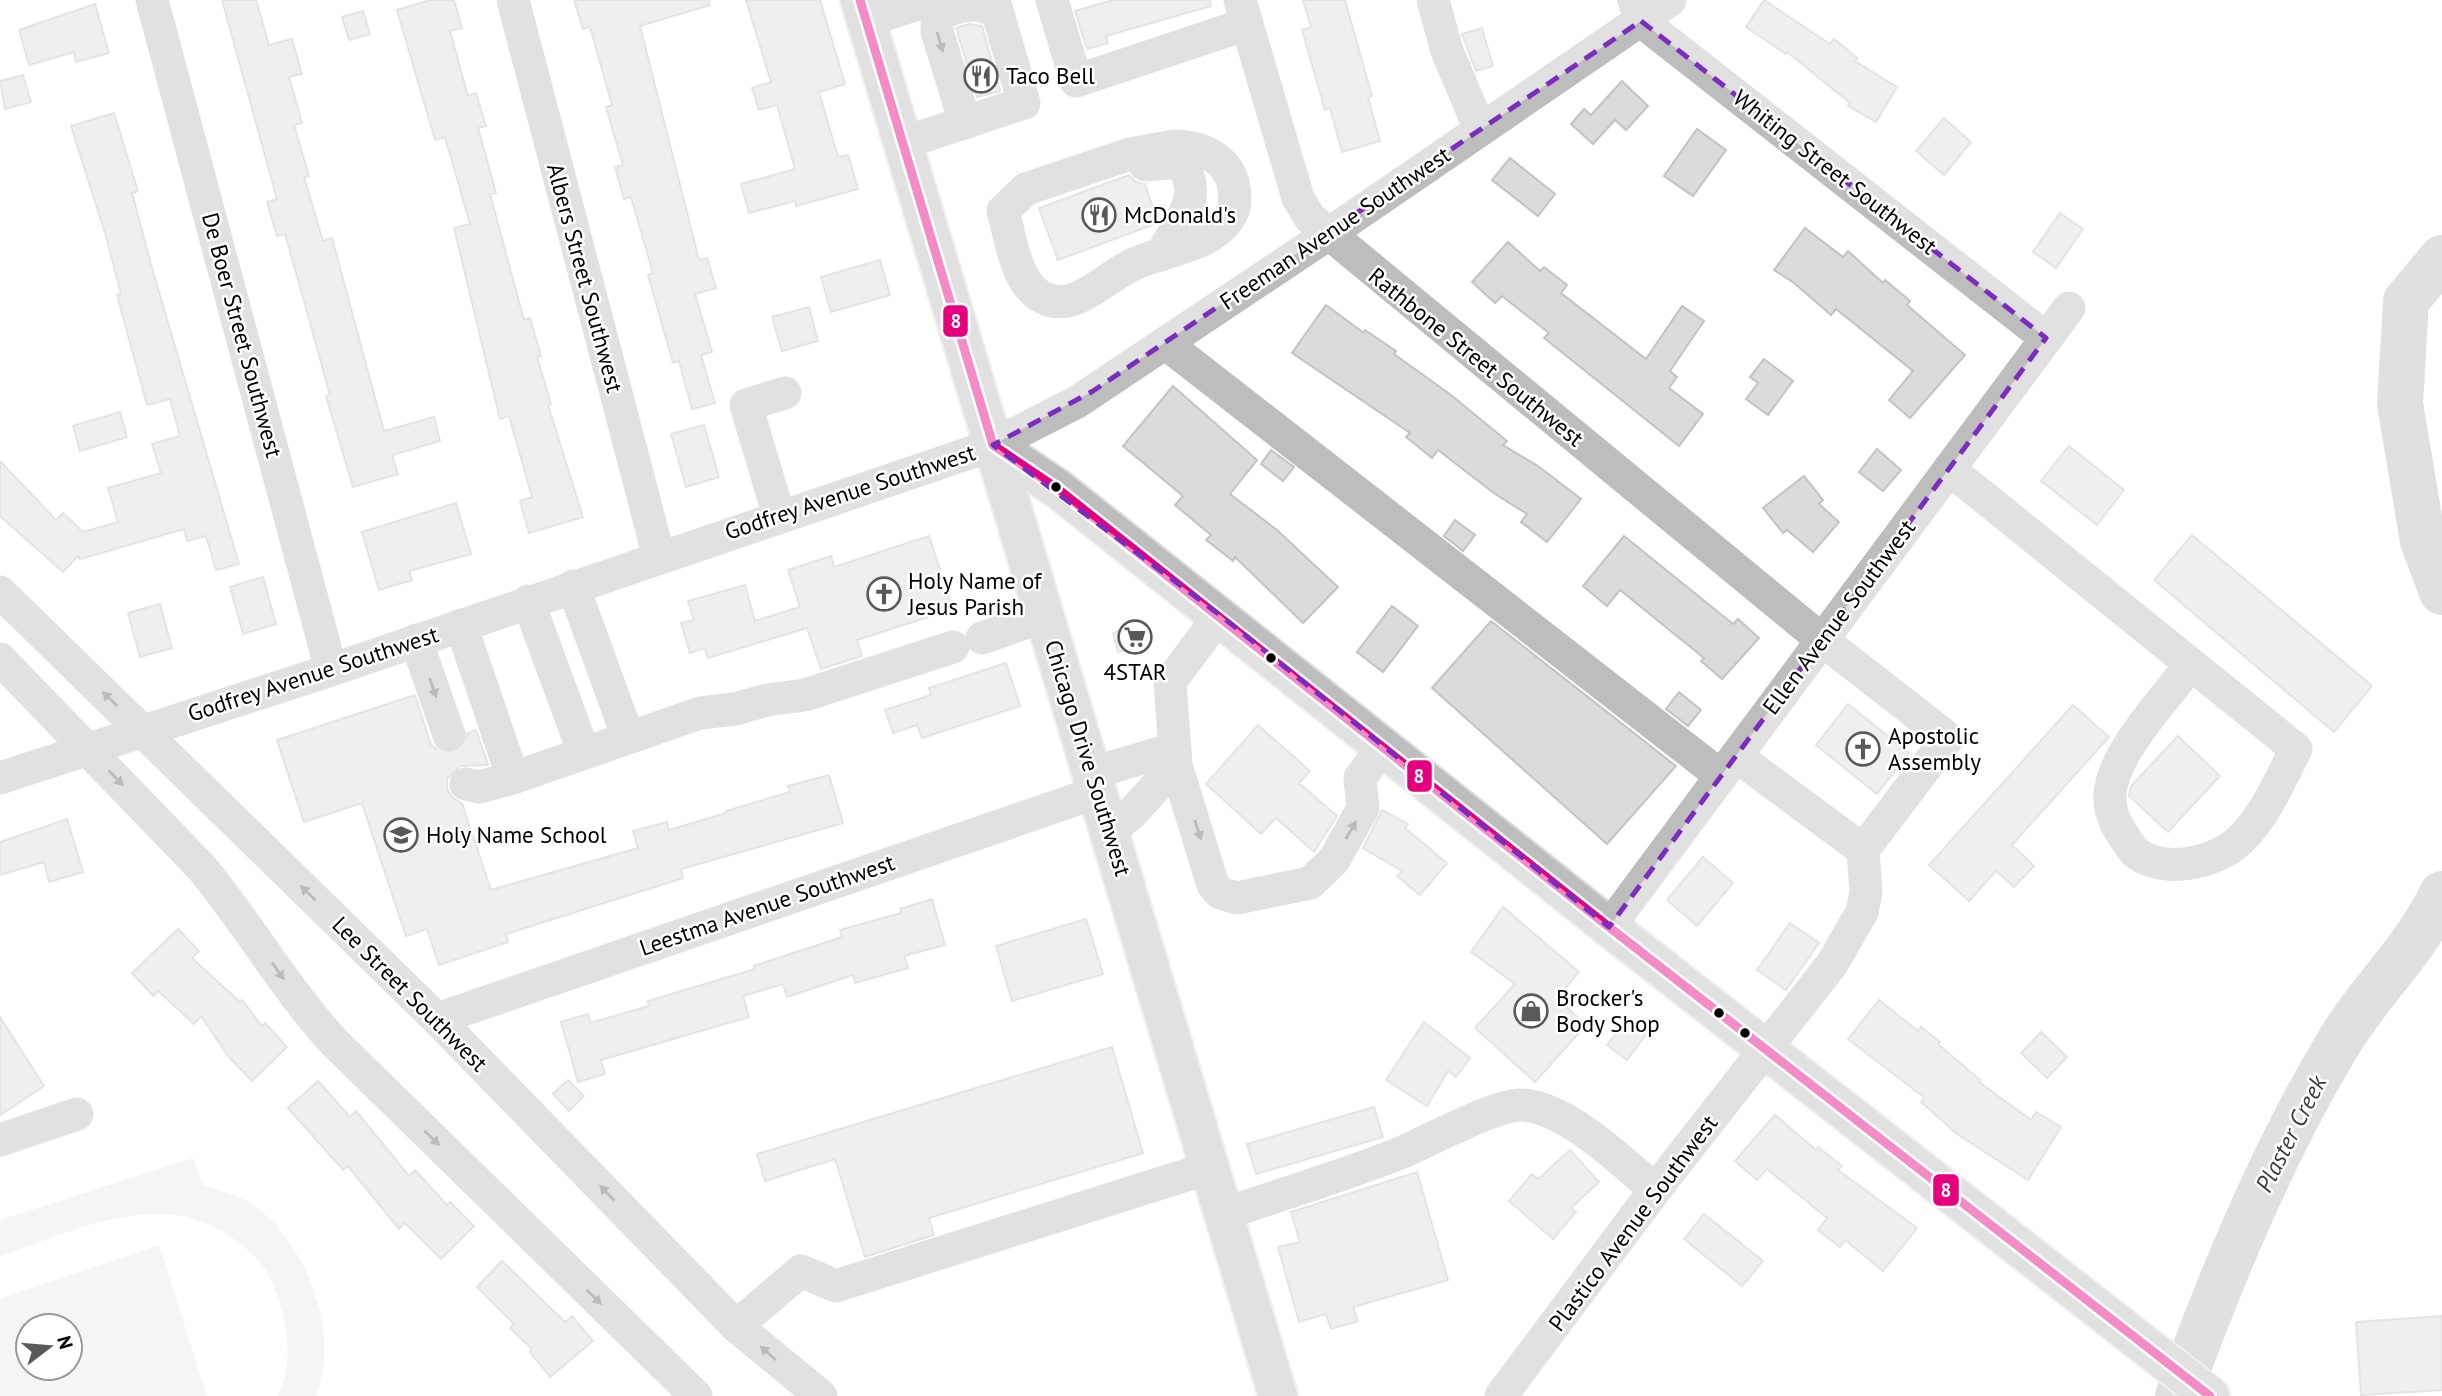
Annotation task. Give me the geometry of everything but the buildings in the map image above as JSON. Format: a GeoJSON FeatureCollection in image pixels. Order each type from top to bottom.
{"type":"FeatureCollection","features":[{"type":"Feature","properties":{"kind":"main road","name":"Chicago Drive Southwest"},"geometry":{"type":"LineString","coordinates":[[863,11],[1226,1213],[1278,1396]]}},
{"type":"Feature","properties":{"kind":"main road","name":"Godfrey Avenue Southwest"},"geometry":{"type":"LineString","coordinates":[[993,445],[1058,489],[1220,615],[1609,927],[2210,1396]]}},
{"type":"Feature","properties":{"kind":"street","name":"De Boer Street Southwest"},"geometry":{"type":"LineString","coordinates":[[152,0],[331,670]]}},
{"type":"Feature","properties":{"kind":"street","name":"Albers Street Southwest"},"geometry":{"type":"LineString","coordinates":[[513,0],[659,556]]}},
{"type":"Feature","properties":{"kind":"street"},"geometry":{"type":"LineString","coordinates":[[863,11],[929,0]]}},
{"type":"Feature","properties":{"kind":"street"},"geometry":{"type":"LineString","coordinates":[[1052,0],[1076,81],[1243,12]]}},
{"type":"Feature","properties":{"kind":"street"},"geometry":{"type":"LineString","coordinates":[[1433,0],[1447,51],[1480,129]]}},
{"type":"Feature","properties":{"kind":"street","name":"Freeman Avenue Southwest"},"geometry":{"type":"LineString","coordinates":[[993,445],[1057,414],[1327,235],[1480,129],[1637,11],[1670,0]]}},
{"type":"Feature","properties":{"kind":"street"},"geometry":{"type":"LineString","coordinates":[[903,143],[965,123],[1024,103],[996,6],[979,3],[961,5],[937,15],[937,31],[965,123]]}},
{"type":"Feature","properties":{"kind":"street","name":"Whiting Street Southwest"},"geometry":{"type":"LineString","coordinates":[[1637,11],[2046,338]]}},
{"type":"Feature","properties":{"kind":"street","name":"Rathbone Street Southwest"},"geometry":{"type":"LineString","coordinates":[[1243,12],[1298,198],[1310,218],[1327,235],[1822,640],[1948,738],[1863,850]]}},
{"type":"Feature","properties":{"kind":"street"},"geometry":{"type":"LineString","coordinates":[[1174,146],[1205,150],[1219,160],[1230,177],[1234,208],[1218,230],[1126,267],[1077,297],[1050,301],[1026,284],[1003,211],[1026,189],[1130,155],[1174,146]]}},
{"type":"Feature","properties":{"kind":"street"},"geometry":{"type":"LineString","coordinates":[[1003,211],[1142,166],[1180,162],[1192,182],[1192,198],[1166,253]]}},
{"type":"Feature","properties":{"kind":"street","name":"Ellen Avenue Southwest"},"geometry":{"type":"LineString","coordinates":[[1609,927],[2069,308]]}},
{"type":"Feature","properties":{"kind":"street"},"geometry":{"type":"LineString","coordinates":[[1165,342],[1729,766],[1863,850]]}},
{"type":"Feature","properties":{"kind":"street"},"geometry":{"type":"LineString","coordinates":[[779,516],[746,405],[785,393]]}},
{"type":"Feature","properties":{"kind":"street","name":"Godfrey Avenue Southwest"},"geometry":{"type":"LineString","coordinates":[[0,778],[331,670],[659,556],[993,445]]}},
{"type":"Feature","properties":{"kind":"street"},"geometry":{"type":"LineString","coordinates":[[1949,468],[2296,749],[2266,808],[2239,841],[2216,856],[2184,864],[2157,861],[2136,852],[2115,824],[2109,795],[2120,760],[2191,664]]}},
{"type":"Feature","properties":{"kind":"street"},"geometry":{"type":"LineString","coordinates":[[573,586],[628,737]]}},
{"type":"Feature","properties":{"kind":"street","name":"Lee Street Southwest"},"geometry":{"type":"LineString","coordinates":[[0,592],[437,1018],[736,1326],[821,1396]]}},
{"type":"Feature","properties":{"kind":"street"},"geometry":{"type":"LineString","coordinates":[[528,601],[583,753]]}},
{"type":"Feature","properties":{"kind":"street"},"geometry":{"type":"LineString","coordinates":[[1220,615],[1170,682],[1175,757],[1213,885],[1220,893],[1237,898],[1310,883],[1334,860],[1363,808],[1360,778],[1384,746]]}},
{"type":"Feature","properties":{"kind":"street"},"geometry":{"type":"LineString","coordinates":[[466,784],[479,788],[513,778],[700,713],[805,695],[1045,616]]}},
{"type":"Feature","properties":{"kind":"street"},"geometry":{"type":"LineString","coordinates":[[461,625],[513,778]]}},
{"type":"Feature","properties":{"kind":"street"},"geometry":{"type":"LineString","coordinates":[[416,640],[449,736]]}},
{"type":"Feature","properties":{"kind":"street"},"geometry":{"type":"LineString","coordinates":[[0,660],[88,748],[211,879],[306,1011],[335,1043],[696,1396]]}},
{"type":"Feature","properties":{"kind":"street"},"geometry":{"type":"LineString","coordinates":[[1110,831],[1130,814],[1175,757]]}},
{"type":"Feature","properties":{"kind":"street","name":"Leestma Avenue Southwest"},"geometry":{"type":"LineString","coordinates":[[437,1018],[1095,782],[1175,757]]}},
{"type":"Feature","properties":{"kind":"street","name":"Plastico Avenue Southwest"},"geometry":{"type":"LineString","coordinates":[[1501,1396],[1656,1190],[1832,964],[1852,933],[1866,892],[1863,850]]}},
{"type":"Feature","properties":{"kind":"street"},"geometry":{"type":"LineString","coordinates":[[1226,1213],[1397,1154],[1500,1110],[1521,1104],[1574,1125],[1606,1147],[1656,1190]]}},
{"type":"Feature","properties":{"kind":"street"},"geometry":{"type":"LineString","coordinates":[[0,1140],[77,1114]]}},
{"type":"Feature","properties":{"kind":"street"},"geometry":{"type":"LineString","coordinates":[[736,1326],[801,1270],[836,1286],[1212,1167]]}},
{"type":"Feature","properties":{"kind":"highlighted area"},"geometry":{"type":"Polygon","coordinates":[[[1641,21],[2046,338],[1609,927],[1220,615],[993,445],[1093,391],[1641,21]]]}},
{"type":"Feature","properties":{"kind":"shaded area"},"geometry":{"type":"Polygon","coordinates":[[[193,1158],[203,1185],[253,1205],[272,1221],[303,1265],[314,1291],[324,1346],[323,1372],[316,1396],[278,1396],[286,1370],[288,1344],[284,1318],[273,1283],[264,1268],[247,1250],[206,1223],[177,1215],[148,1214],[118,1218],[88,1225],[0,1256],[0,1220],[193,1158]]]}},
{"type":"Feature","properties":{"kind":"shaded area"},"geometry":{"type":"Polygon","coordinates":[[[159,1245],[207,1396],[0,1396],[0,1298],[159,1245]]]}},
{"type":"Feature","properties":{"kind":"waterway","name":"Plaster Creek"},"geometry":{"type":"LineString","coordinates":[[2442,258],[2406,301],[2400,404],[2423,541],[2442,592]]}},
{"type":"Feature","properties":{"kind":"waterway","name":"Plaster Creek"},"geometry":{"type":"LineString","coordinates":[[2178,1396],[2249,1217],[2312,1088],[2349,1027],[2418,935],[2442,894]]}},
{"type":"Feature","properties":{"kind":"tunnel"},"geometry":{"type":"LineString","coordinates":[[449,735],[466,784]]}},
{"type":"Feature","properties":{"kind":"transit line","name":"8"},"geometry":{"type":"LineString","coordinates":[[860,0],[993,445],[1058,489],[1609,927],[2210,1396]]}},
{"type":"Feature","properties":{"kind":"place","name":"Taco Bell"},"geometry":{"type":"Point","coordinates":[981,76]}},
{"type":"Feature","properties":{"kind":"place","name":"McDonald's"},"geometry":{"type":"Point","coordinates":[1099,215]}},
{"type":"Feature","properties":{"kind":"place","name":"Holy Name of Jesus Parish"},"geometry":{"type":"Point","coordinates":[884,594]}},
{"type":"Feature","properties":{"kind":"place","name":"4STAR"},"geometry":{"type":"Point","coordinates":[1135,637]}},
{"type":"Feature","properties":{"kind":"place","name":"Apostolic Assembly"},"geometry":{"type":"Point","coordinates":[1863,749]}},
{"type":"Feature","properties":{"kind":"place","name":"Holy Name School"},"geometry":{"type":"Point","coordinates":[401,835]}},
{"type":"Feature","properties":{"kind":"place","name":"Brocker's Body Shop"},"geometry":{"type":"Point","coordinates":[1531,1011]}}]}
